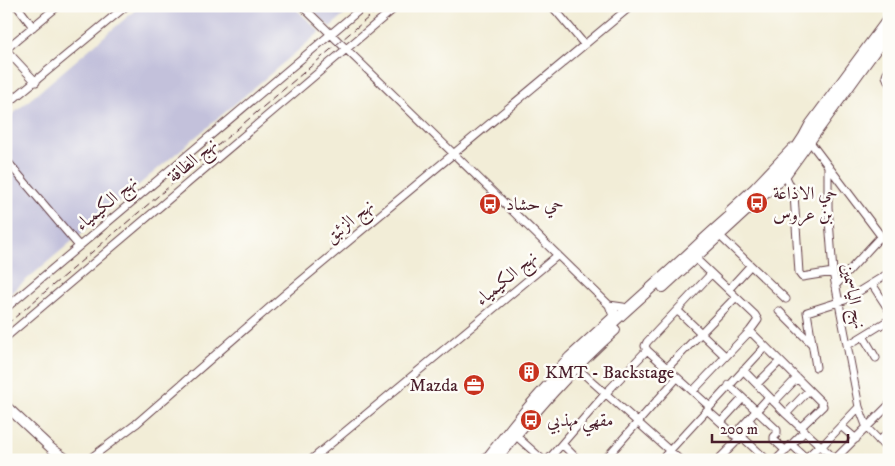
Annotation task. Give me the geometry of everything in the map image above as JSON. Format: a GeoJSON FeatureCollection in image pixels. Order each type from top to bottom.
{"type":"FeatureCollection","features":[{"type":"Feature","properties":{"kind":"highway"},"geometry":{"type":"LineString","coordinates":[[486,460],[526,409],[572,361],[760,189],[803,139],[810,125],[889,18]]}},
{"type":"Feature","properties":{"kind":"highway"},"geometry":{"type":"LineString","coordinates":[[495,460],[515,435],[610,334],[785,175],[889,31]]}},
{"type":"Feature","properties":{"kind":"main road"},"geometry":{"type":"LineString","coordinates":[[6,406],[52,449],[68,460]]}},
{"type":"Feature","properties":{"kind":"street"},"geometry":{"type":"LineString","coordinates":[[6,11],[12,6]]}},
{"type":"Feature","properties":{"kind":"street"},"geometry":{"type":"LineString","coordinates":[[17,6],[33,28]]}},
{"type":"Feature","properties":{"kind":"street"},"geometry":{"type":"LineString","coordinates":[[36,82],[6,49],[58,6]]}},
{"type":"Feature","properties":{"kind":"street"},"geometry":{"type":"LineString","coordinates":[[302,6],[558,254],[609,305],[613,316]]}},
{"type":"Feature","properties":{"kind":"street","name":"نهج الكيمياء"},"geometry":{"type":"LineString","coordinates":[[6,308],[364,6]]}},
{"type":"Feature","properties":{"kind":"street","name":"نهج الطاقة"},"geometry":{"type":"LineString","coordinates":[[6,336],[397,6]]}},
{"type":"Feature","properties":{"kind":"street"},"geometry":{"type":"LineString","coordinates":[[552,6],[584,44]]}},
{"type":"Feature","properties":{"kind":"street","name":"نهج الزئبق"},"geometry":{"type":"LineString","coordinates":[[88,460],[136,424],[284,295],[631,6]]}},
{"type":"Feature","properties":{"kind":"street"},"geometry":{"type":"LineString","coordinates":[[6,105],[36,82],[122,7]]}},
{"type":"Feature","properties":{"kind":"street"},"geometry":{"type":"LineString","coordinates":[[889,68],[886,76],[889,83]]}},
{"type":"Feature","properties":{"kind":"street"},"geometry":{"type":"LineString","coordinates":[[526,409],[528,403],[544,383],[569,356],[754,188],[810,125]]}},
{"type":"Feature","properties":{"kind":"street"},"geometry":{"type":"LineString","coordinates":[[810,142],[889,244]]}},
{"type":"Feature","properties":{"kind":"street"},"geometry":{"type":"LineString","coordinates":[[6,160],[79,246]]}},
{"type":"Feature","properties":{"kind":"street","name":"نهج الياسمين"},"geometry":{"type":"LineString","coordinates":[[828,167],[828,207],[833,272],[859,407],[867,428]]}},
{"type":"Feature","properties":{"kind":"street"},"geometry":{"type":"LineString","coordinates":[[785,175],[794,194],[799,273],[802,277],[833,272]]}},
{"type":"Feature","properties":{"kind":"street"},"geometry":{"type":"LineString","coordinates":[[720,236],[786,300]]}},
{"type":"Feature","properties":{"kind":"street"},"geometry":{"type":"LineString","coordinates":[[836,286],[881,236]]}},
{"type":"Feature","properties":{"kind":"street","name":"نهج الكيمياء"},"geometry":{"type":"LineString","coordinates":[[311,460],[558,254]]}},
{"type":"Feature","properties":{"kind":"street"},"geometry":{"type":"LineString","coordinates":[[693,391],[750,332],[758,320],[755,314],[695,258]]}},
{"type":"Feature","properties":{"kind":"street"},"geometry":{"type":"LineString","coordinates":[[729,289],[750,266]]}},
{"type":"Feature","properties":{"kind":"street"},"geometry":{"type":"LineString","coordinates":[[816,367],[807,312],[840,302],[889,273]]}},
{"type":"Feature","properties":{"kind":"street"},"geometry":{"type":"LineString","coordinates":[[711,274],[645,346],[647,350],[693,391],[721,422],[767,460]]}},
{"type":"Feature","properties":{"kind":"street"},"geometry":{"type":"LineString","coordinates":[[872,284],[889,310]]}},
{"type":"Feature","properties":{"kind":"street"},"geometry":{"type":"LineString","coordinates":[[667,368],[736,297]]}},
{"type":"Feature","properties":{"kind":"street"},"geometry":{"type":"LineString","coordinates":[[609,305],[623,307]]}},
{"type":"Feature","properties":{"kind":"street"},"geometry":{"type":"LineString","coordinates":[[677,310],[725,356]]}},
{"type":"Feature","properties":{"kind":"street"},"geometry":{"type":"LineString","coordinates":[[780,312],[812,343]]}},
{"type":"Feature","properties":{"kind":"street"},"geometry":{"type":"LineString","coordinates":[[848,345],[889,320]]}},
{"type":"Feature","properties":{"kind":"street"},"geometry":{"type":"LineString","coordinates":[[750,332],[823,404],[792,445],[776,460]]}},
{"type":"Feature","properties":{"kind":"street"},"geometry":{"type":"LineString","coordinates":[[863,336],[876,358]]}},
{"type":"Feature","properties":{"kind":"street"},"geometry":{"type":"LineString","coordinates":[[661,460],[765,347]]}},
{"type":"Feature","properties":{"kind":"street"},"geometry":{"type":"LineString","coordinates":[[548,460],[606,393],[647,350]]}},
{"type":"Feature","properties":{"kind":"street"},"geometry":{"type":"LineString","coordinates":[[757,384],[780,362]]}},
{"type":"Feature","properties":{"kind":"street"},"geometry":{"type":"LineString","coordinates":[[577,368],[680,460]]}},
{"type":"Feature","properties":{"kind":"street"},"geometry":{"type":"LineString","coordinates":[[743,370],[786,414],[835,459],[889,405]]}},
{"type":"Feature","properties":{"kind":"street"},"geometry":{"type":"LineString","coordinates":[[606,457],[677,378]]}},
{"type":"Feature","properties":{"kind":"street"},"geometry":{"type":"LineString","coordinates":[[718,460],[738,437],[753,425],[748,420],[756,411],[797,378]]}},
{"type":"Feature","properties":{"kind":"street"},"geometry":{"type":"LineString","coordinates":[[729,385],[777,430],[774,440],[786,451]]}},
{"type":"Feature","properties":{"kind":"street"},"geometry":{"type":"LineString","coordinates":[[786,414],[810,390]]}},
{"type":"Feature","properties":{"kind":"street"},"geometry":{"type":"LineString","coordinates":[[721,422],[743,398]]}},
{"type":"Feature","properties":{"kind":"street"},"geometry":{"type":"LineString","coordinates":[[792,445],[805,459],[859,407]]}},
{"type":"Feature","properties":{"kind":"street"},"geometry":{"type":"LineString","coordinates":[[841,426],[856,439]]}},
{"type":"Feature","properties":{"kind":"street"},"geometry":{"type":"LineString","coordinates":[[867,428],[889,451]]}},
{"type":"Feature","properties":{"kind":"street"},"geometry":{"type":"LineString","coordinates":[[879,441],[889,432]]}},
{"type":"Feature","properties":{"kind":"street"},"geometry":{"type":"LineString","coordinates":[[515,435],[544,460]]}},
{"type":"Feature","properties":{"kind":"street"},"geometry":{"type":"LineString","coordinates":[[562,444],[578,460]]}},
{"type":"Feature","properties":{"kind":"shaded area"},"geometry":{"type":"Polygon","coordinates":[[[140,6],[293,6],[320,32],[6,297],[6,120],[140,6]]]}},
{"type":"Feature","properties":{"kind":"shaded area"},"geometry":{"type":"Polygon","coordinates":[[[308,6],[355,6],[330,27],[308,6]]]}},
{"type":"Feature","properties":{"kind":"railway"},"geometry":{"type":"LineString","coordinates":[[6,325],[382,6]]}},
{"type":"Feature","properties":{"kind":"place","name":"حي الاذاعة بن عروس"},"geometry":{"type":"Point","coordinates":[757,203]}},
{"type":"Feature","properties":{"kind":"place","name":"حي حشاد"},"geometry":{"type":"Point","coordinates":[490,204]}},
{"type":"Feature","properties":{"kind":"place","name":"KMT - Backstage"},"geometry":{"type":"Point","coordinates":[529,372]}},
{"type":"Feature","properties":{"kind":"place","name":"Mazda"},"geometry":{"type":"Point","coordinates":[474,385]}},
{"type":"Feature","properties":{"kind":"place","name":"مقهي مهذبي"},"geometry":{"type":"Point","coordinates":[531,420]}}]}
